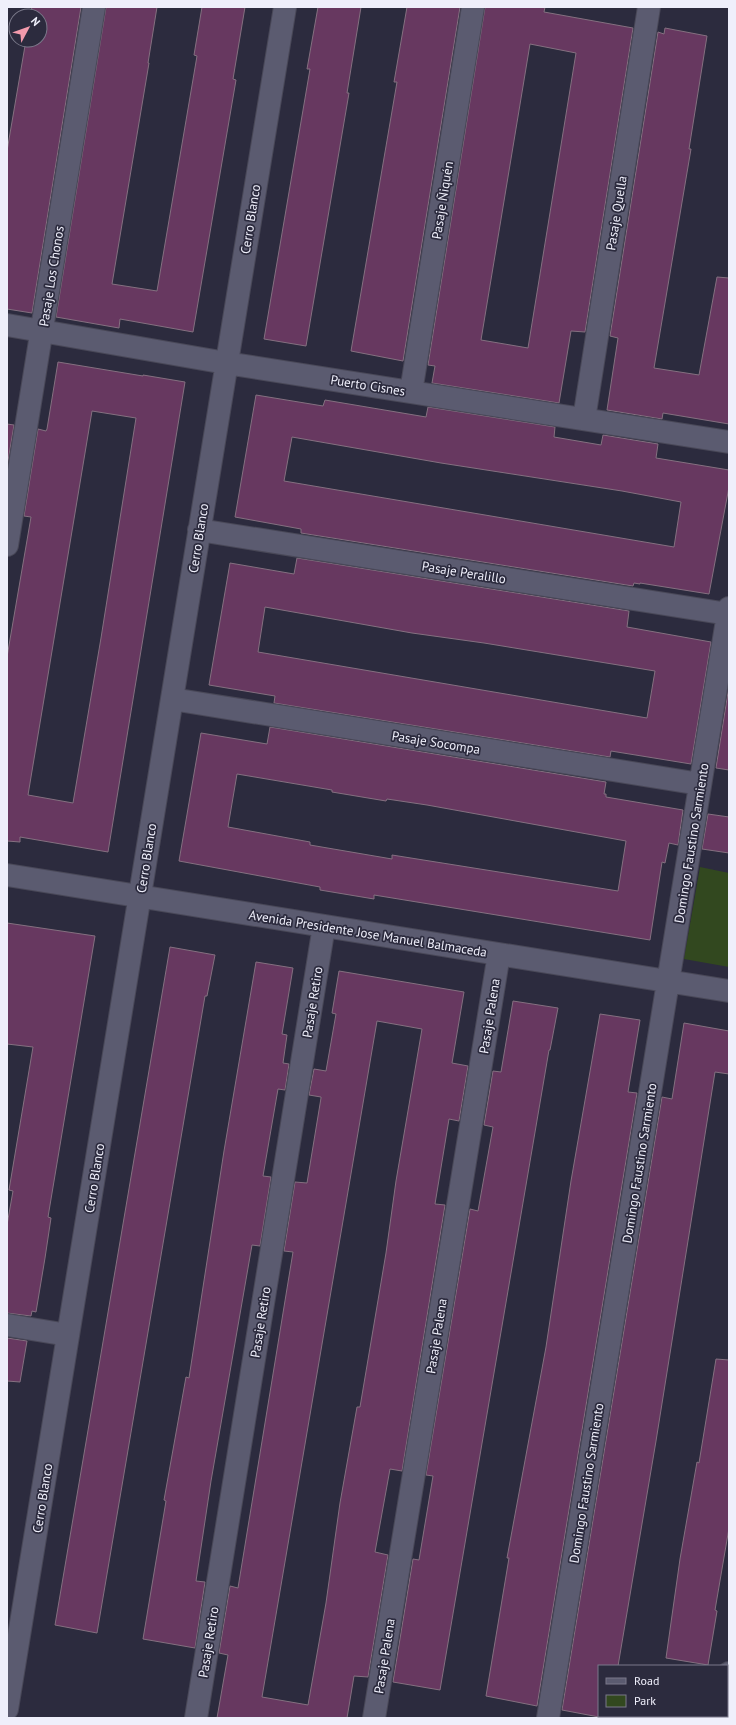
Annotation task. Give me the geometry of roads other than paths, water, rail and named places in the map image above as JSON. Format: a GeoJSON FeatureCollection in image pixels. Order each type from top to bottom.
{"type":"FeatureCollection","features":[{"type":"Feature","properties":{"kind":"street","name":"Pasaje Los Chonos"},"geometry":{"type":"LineString","coordinates":[[7,545],[94,7]]}},
{"type":"Feature","properties":{"kind":"street","name":"Cerro Blanco"},"geometry":{"type":"LineString","coordinates":[[7,1709],[285,7]]}},
{"type":"Feature","properties":{"kind":"street","name":"Pasaje Ñiquén"},"geometry":{"type":"LineString","coordinates":[[411,392],[473,7]]}},
{"type":"Feature","properties":{"kind":"street","name":"Pasaje Quella"},"geometry":{"type":"LineString","coordinates":[[584,420],[649,7]]}},
{"type":"Feature","properties":{"kind":"street","name":"Puerto Cisnes"},"geometry":{"type":"LineString","coordinates":[[7,325],[226,363],[729,442]]}},
{"type":"Feature","properties":{"kind":"street","name":"Pasaje Peralillo"},"geometry":{"type":"LineString","coordinates":[[199,530],[728,611]]}},
{"type":"Feature","properties":{"kind":"street","name":"Domingo Faustino Sarmiento"},"geometry":{"type":"LineString","coordinates":[[548,1718],[728,611]]}},
{"type":"Feature","properties":{"kind":"street","name":"Pasaje Socompa"},"geometry":{"type":"LineString","coordinates":[[172,699],[700,784]]}},
{"type":"Feature","properties":{"kind":"street","name":"Avenida Presidente Jose Manuel Balmaceda"},"geometry":{"type":"LineString","coordinates":[[7,874],[140,897],[729,991]]}},
{"type":"Feature","properties":{"kind":"street","name":"Pasaje Retiro"},"geometry":{"type":"LineString","coordinates":[[196,1718],[324,926]]}},
{"type":"Feature","properties":{"kind":"street","name":"Pasaje Palena"},"geometry":{"type":"LineString","coordinates":[[374,1718],[499,954]]}},
{"type":"Feature","properties":{"kind":"street"},"geometry":{"type":"LineString","coordinates":[[7,1325],[68,1335]]}}]}
